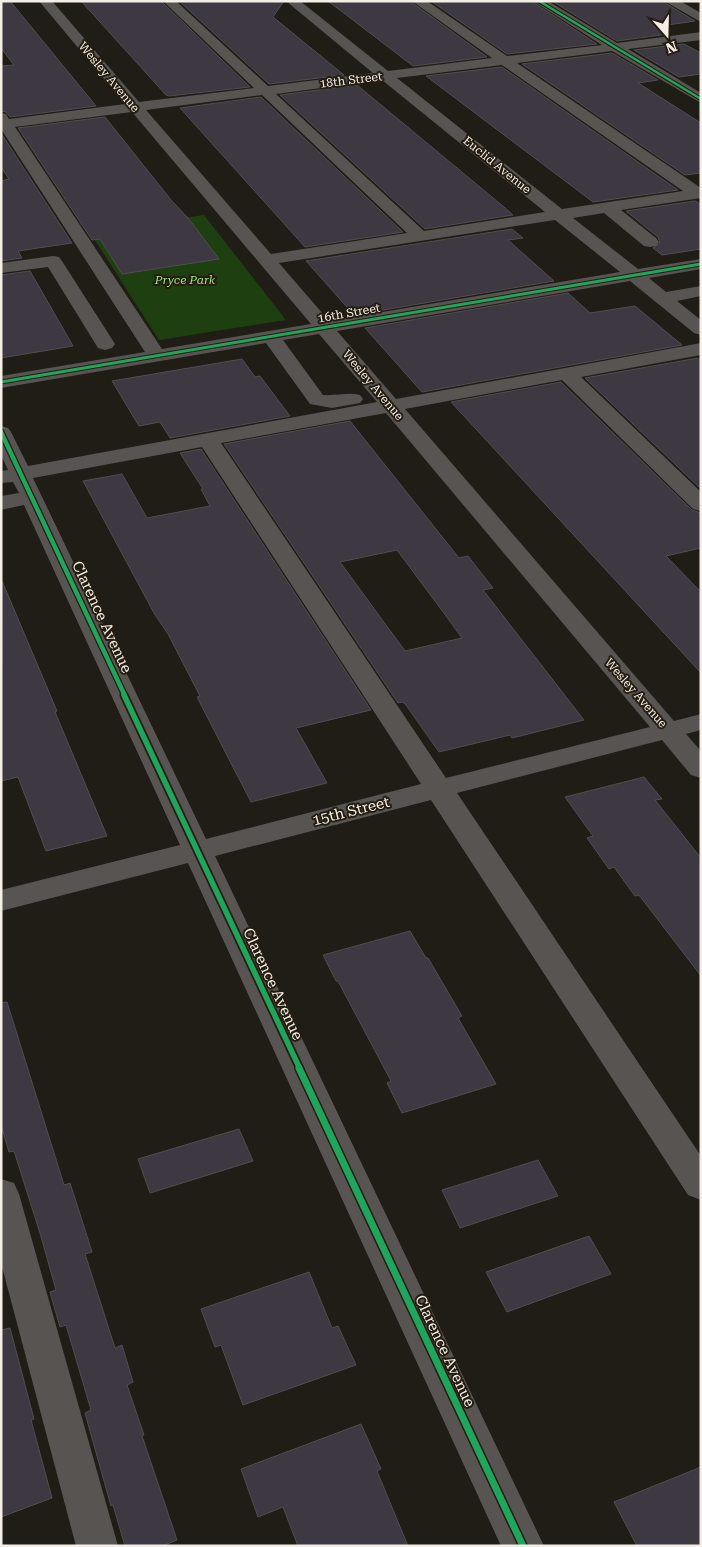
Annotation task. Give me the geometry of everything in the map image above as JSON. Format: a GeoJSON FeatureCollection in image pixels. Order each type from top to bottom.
{"type":"FeatureCollection","features":[{"type":"Feature","properties":{"kind":"street","name":"Wesley Avenue"},"geometry":{"type":"LineString","coordinates":[[45,1],[701,769]]}},
{"type":"Feature","properties":{"kind":"street"},"geometry":{"type":"LineString","coordinates":[[169,1],[420,236]]}},
{"type":"Feature","properties":{"kind":"street","name":"Euclid Avenue"},"geometry":{"type":"LineString","coordinates":[[292,1],[701,330]]}},
{"type":"Feature","properties":{"kind":"street"},"geometry":{"type":"LineString","coordinates":[[418,1],[699,193]]}},
{"type":"Feature","properties":{"kind":"street"},"geometry":{"type":"LineString","coordinates":[[539,1],[701,100]]}},
{"type":"Feature","properties":{"kind":"street"},"geometry":{"type":"LineString","coordinates":[[670,1],[701,18]]}},
{"type":"Feature","properties":{"kind":"street","name":"18th Street"},"geometry":{"type":"LineString","coordinates":[[3,121],[135,107],[701,36]]}},
{"type":"Feature","properties":{"kind":"street"},"geometry":{"type":"LineString","coordinates":[[3,121],[157,356]]}},
{"type":"Feature","properties":{"kind":"street"},"geometry":{"type":"LineString","coordinates":[[266,260],[699,193]]}},
{"type":"Feature","properties":{"kind":"street"},"geometry":{"type":"LineString","coordinates":[[606,207],[650,242]]}},
{"type":"Feature","properties":{"kind":"street"},"geometry":{"type":"LineString","coordinates":[[1,268],[91,255]]}},
{"type":"Feature","properties":{"kind":"street"},"geometry":{"type":"LineString","coordinates":[[53,261],[105,344]]}},
{"type":"Feature","properties":{"kind":"street","name":"16th Street"},"geometry":{"type":"LineString","coordinates":[[1,382],[701,264]]}},
{"type":"Feature","properties":{"kind":"street"},"geometry":{"type":"LineString","coordinates":[[662,298],[701,291]]}},
{"type":"Feature","properties":{"kind":"street"},"geometry":{"type":"LineString","coordinates":[[270,336],[317,400],[332,402],[386,400]]}},
{"type":"Feature","properties":{"kind":"street"},"geometry":{"type":"LineString","coordinates":[[1,503],[18,483],[386,400],[566,374],[701,349]]}},
{"type":"Feature","properties":{"kind":"street"},"geometry":{"type":"LineString","coordinates":[[566,374],[701,504]]}},
{"type":"Feature","properties":{"kind":"street","name":"Clarence Avenue"},"geometry":{"type":"LineString","coordinates":[[1,432],[18,483],[197,850],[523,1546]]}},
{"type":"Feature","properties":{"kind":"street"},"geometry":{"type":"LineString","coordinates":[[208,440],[701,1185]]}},
{"type":"Feature","properties":{"kind":"street","name":"15th Street"},"geometry":{"type":"LineString","coordinates":[[1,901],[701,722]]}},
{"type":"Feature","properties":{"kind":"street"},"geometry":{"type":"LineString","coordinates":[[1,1194],[96,1546]]}},
{"type":"Feature","properties":{"kind":"green space","name":"Pryce Park"},"geometry":{"type":"Polygon","coordinates":[[[204,215],[286,320],[159,340],[89,231],[204,215]]]}},
{"type":"Feature","properties":{"kind":"building"},"geometry":{"type":"Polygon","coordinates":[[[1,1],[10,1],[96,106],[10,117],[6,112],[1,111],[1,66],[14,65],[1,48],[1,1]]]}},
{"type":"Feature","properties":{"kind":"building"},"geometry":{"type":"Polygon","coordinates":[[[81,1],[161,1],[250,87],[166,95],[81,1]]]}},
{"type":"Feature","properties":{"kind":"building"},"geometry":{"type":"Polygon","coordinates":[[[179,1],[284,1],[273,17],[344,75],[269,84],[179,1]]]}},
{"type":"Feature","properties":{"kind":"building"},"geometry":{"type":"Polygon","coordinates":[[[328,1],[410,1],[487,57],[413,66],[328,1]]]}},
{"type":"Feature","properties":{"kind":"building"},"geometry":{"type":"Polygon","coordinates":[[[431,1],[531,1],[597,44],[507,54],[431,1]]]}},
{"type":"Feature","properties":{"kind":"building"},"geometry":{"type":"Polygon","coordinates":[[[552,1],[662,1],[695,21],[654,27],[668,34],[617,41],[552,1]]]}},
{"type":"Feature","properties":{"kind":"building"},"geometry":{"type":"Polygon","coordinates":[[[684,44],[701,53],[701,74],[679,77],[634,50],[684,44]]]}},
{"type":"Feature","properties":{"kind":"building"},"geometry":{"type":"Polygon","coordinates":[[[612,53],[658,80],[638,83],[701,123],[701,173],[685,175],[522,64],[612,53]]]}},
{"type":"Feature","properties":{"kind":"building"},"geometry":{"type":"Polygon","coordinates":[[[502,67],[678,190],[593,202],[426,76],[502,67]]]}},
{"type":"Feature","properties":{"kind":"building"},"geometry":{"type":"Polygon","coordinates":[[[357,85],[513,215],[425,229],[280,95],[357,85]]]}},
{"type":"Feature","properties":{"kind":"building"},"geometry":{"type":"Polygon","coordinates":[[[261,97],[403,232],[305,247],[180,108],[261,97]]]}},
{"type":"Feature","properties":{"kind":"building"},"geometry":{"type":"Polygon","coordinates":[[[105,117],[219,259],[122,274],[100,239],[92,240],[18,128],[105,117]]]}},
{"type":"Feature","properties":{"kind":"building"},"geometry":{"type":"Polygon","coordinates":[[[1,133],[72,243],[18,251],[22,258],[1,261],[1,181],[9,179],[1,167],[1,133]]]}},
{"type":"Feature","properties":{"kind":"building"},"geometry":{"type":"Polygon","coordinates":[[[695,201],[701,204],[701,249],[662,255],[653,248],[660,243],[658,237],[626,211],[695,201]]]}},
{"type":"Feature","properties":{"kind":"building"},"geometry":{"type":"Polygon","coordinates":[[[512,229],[523,238],[508,240],[554,281],[354,315],[306,261],[512,229]]]}},
{"type":"Feature","properties":{"kind":"building"},"geometry":{"type":"Polygon","coordinates":[[[30,271],[73,346],[1,358],[1,275],[30,271]]]}},
{"type":"Feature","properties":{"kind":"building"},"geometry":{"type":"Polygon","coordinates":[[[568,293],[590,313],[635,306],[682,345],[422,392],[365,328],[568,293]]]}},
{"type":"Feature","properties":{"kind":"building"},"geometry":{"type":"Polygon","coordinates":[[[698,358],[701,360],[701,489],[585,378],[698,358]]]}},
{"type":"Feature","properties":{"kind":"building"},"geometry":{"type":"Polygon","coordinates":[[[242,359],[255,377],[260,376],[290,416],[170,438],[160,422],[139,426],[112,381],[242,359]]]}},
{"type":"Feature","properties":{"kind":"building"},"geometry":{"type":"Polygon","coordinates":[[[561,382],[692,510],[701,513],[701,548],[666,556],[701,592],[701,673],[451,402],[561,382]]]}},
{"type":"Feature","properties":{"kind":"building"},"geometry":{"type":"Polygon","coordinates":[[[350,421],[459,558],[468,556],[493,588],[483,590],[584,720],[512,738],[510,735],[439,752],[406,705],[403,702],[398,703],[224,444],[350,421]],[[397,550],[340,562],[405,651],[462,638],[397,550]]]}},
{"type":"Feature","properties":{"kind":"building"},"geometry":{"type":"Polygon","coordinates":[[[201,449],[371,710],[296,728],[327,783],[251,802],[197,697],[200,696],[168,634],[154,613],[83,481],[122,474],[147,518],[210,506],[201,489],[203,489],[180,453],[201,449]]]}},
{"type":"Feature","properties":{"kind":"building"},"geometry":{"type":"Polygon","coordinates":[[[2,581],[107,836],[46,851],[18,777],[1,781],[2,581]]]}},
{"type":"Feature","properties":{"kind":"building"},"geometry":{"type":"Polygon","coordinates":[[[644,777],[662,799],[655,800],[701,858],[701,976],[639,895],[635,896],[614,867],[609,869],[587,838],[593,836],[565,797],[644,777]]]}},
{"type":"Feature","properties":{"kind":"building"},"geometry":{"type":"Polygon","coordinates":[[[410,931],[462,1016],[458,1018],[496,1084],[402,1113],[387,1083],[391,1081],[323,955],[410,931]]]}},
{"type":"Feature","properties":{"kind":"building"},"geometry":{"type":"Polygon","coordinates":[[[7,1002],[64,1185],[70,1183],[92,1252],[85,1254],[115,1348],[122,1345],[133,1382],[127,1385],[177,1540],[162,1546],[125,1546],[113,1505],[111,1506],[85,1413],[91,1410],[66,1325],[60,1327],[50,1292],[56,1290],[40,1233],[14,1151],[9,1152],[1,1125],[1,1003],[7,1002]]]}},
{"type":"Feature","properties":{"kind":"building"},"geometry":{"type":"Polygon","coordinates":[[[239,1129],[253,1161],[150,1193],[138,1159],[239,1129]]]}},
{"type":"Feature","properties":{"kind":"building"},"geometry":{"type":"Polygon","coordinates":[[[538,1160],[558,1196],[460,1228],[442,1190],[538,1160]]]}},
{"type":"Feature","properties":{"kind":"building"},"geometry":{"type":"Polygon","coordinates":[[[589,1236],[611,1274],[507,1312],[486,1272],[589,1236]]]}},
{"type":"Feature","properties":{"kind":"building"},"geometry":{"type":"Polygon","coordinates":[[[309,1272],[332,1328],[338,1326],[356,1365],[243,1405],[221,1345],[215,1347],[201,1309],[309,1272]]]}},
{"type":"Feature","properties":{"kind":"building"},"geometry":{"type":"Polygon","coordinates":[[[10,1328],[34,1419],[31,1420],[52,1498],[1,1517],[1,1330],[10,1328]]]}},
{"type":"Feature","properties":{"kind":"building"},"geometry":{"type":"Polygon","coordinates":[[[361,1424],[381,1469],[377,1471],[408,1546],[298,1546],[283,1507],[258,1517],[241,1469],[361,1424]]]}},
{"type":"Feature","properties":{"kind":"building"},"geometry":{"type":"Polygon","coordinates":[[[701,1467],[701,1546],[637,1546],[614,1502],[701,1467]]]}},
{"type":"Feature","properties":{"kind":"cycle path"},"geometry":{"type":"LineString","coordinates":[[539,1],[701,99]]}},
{"type":"Feature","properties":{"kind":"cycle path"},"geometry":{"type":"LineString","coordinates":[[1,382],[701,264]]}},
{"type":"Feature","properties":{"kind":"cycle path"},"geometry":{"type":"LineString","coordinates":[[1,432],[523,1546]]}}]}
